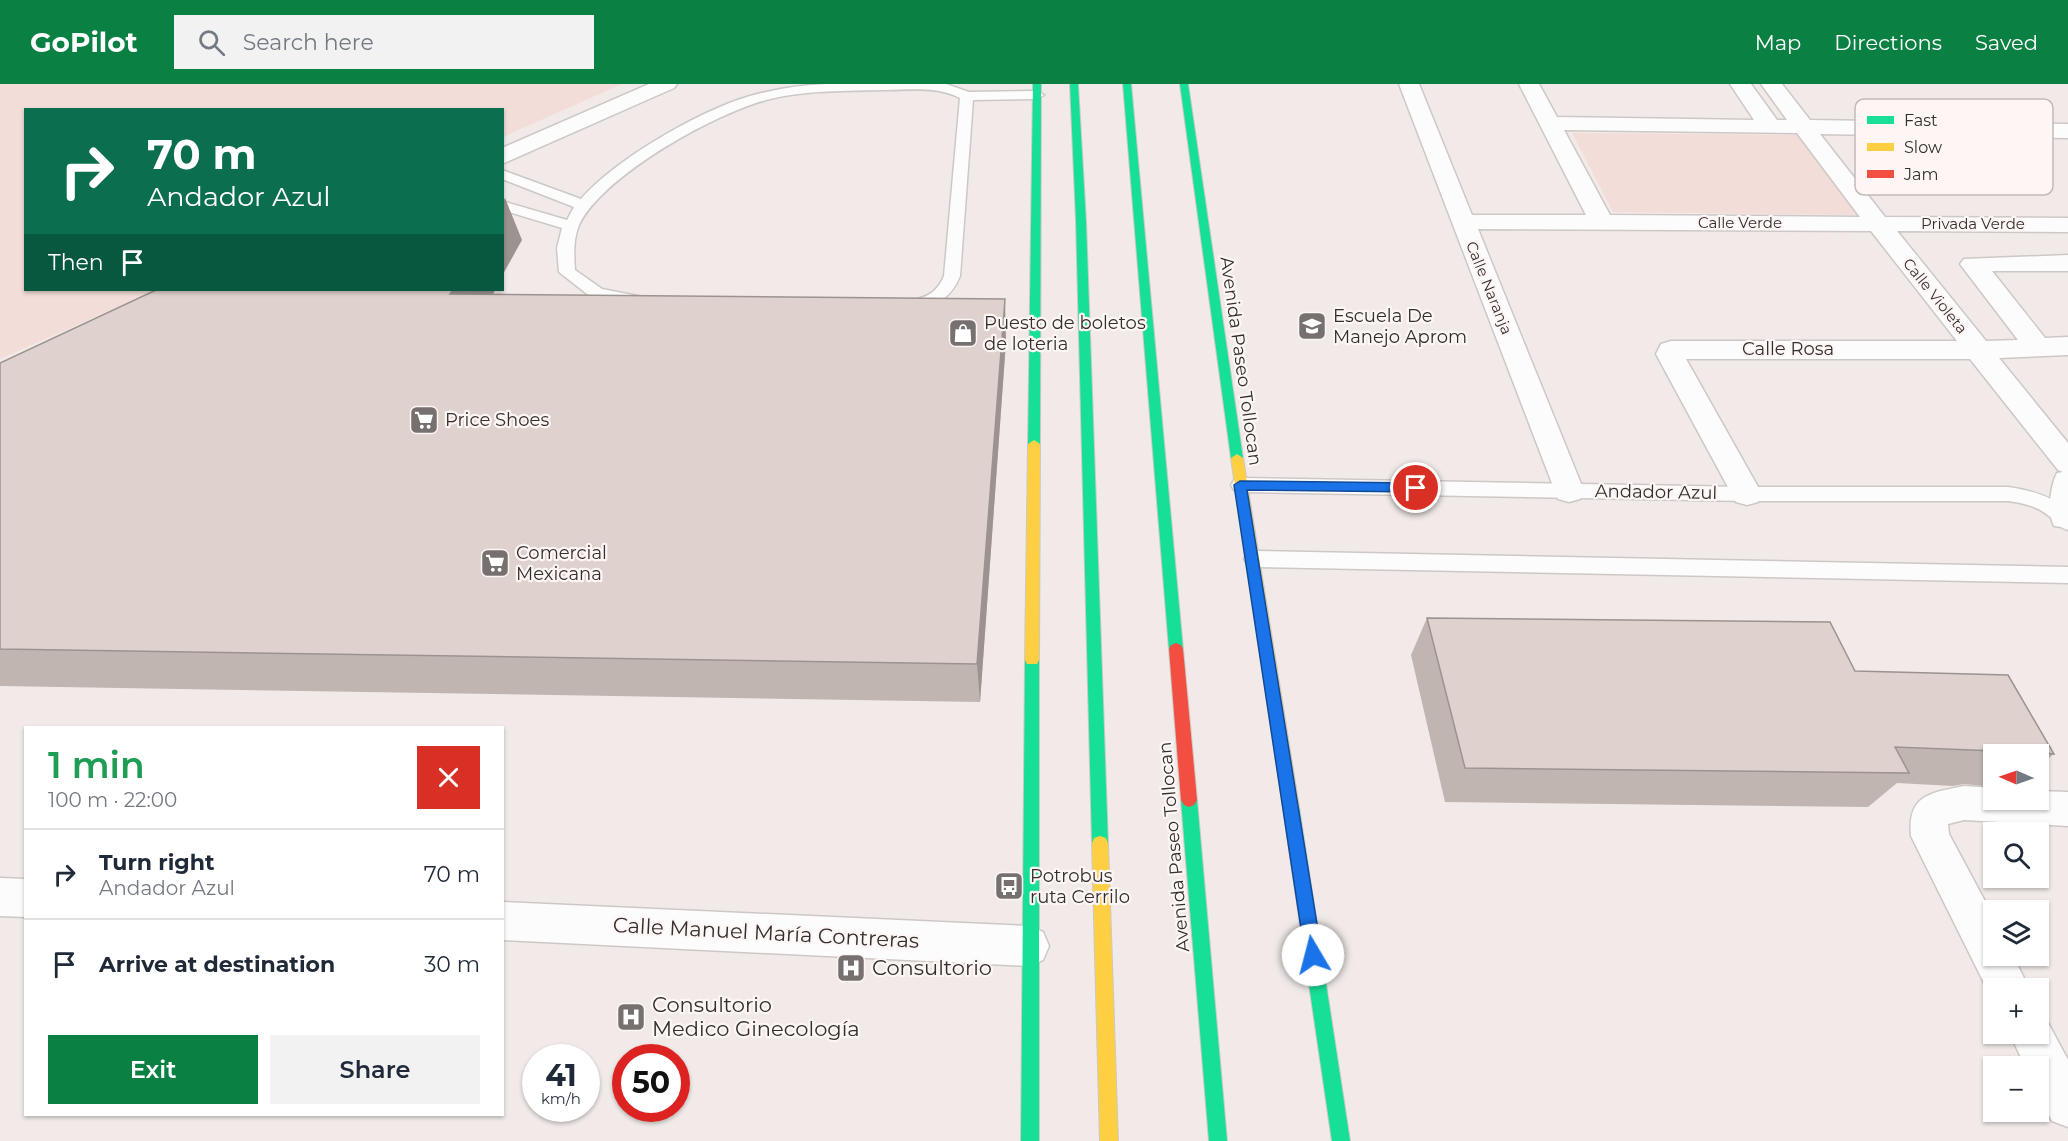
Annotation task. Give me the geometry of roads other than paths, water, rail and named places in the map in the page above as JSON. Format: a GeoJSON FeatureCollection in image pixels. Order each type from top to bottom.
{"type":"FeatureCollection","features":[{"type":"Feature","properties":{"kind":"main road"},"geometry":{"type":"LineString","coordinates":[[1074,84],[1082,233],[1109,1141]]}},
{"type":"Feature","properties":{"kind":"main road","name":"Avenida Paseo Tollocan"},"geometry":{"type":"LineString","coordinates":[[1126,84],[1218,1141]]}},
{"type":"Feature","properties":{"kind":"main road","name":"Avenida Paseo Tollocan"},"geometry":{"type":"LineString","coordinates":[[1184,84],[1240,485],[1254,559],[1341,1141]]}},
{"type":"Feature","properties":{"kind":"main road"},"geometry":{"type":"LineString","coordinates":[[1030,1141],[1029,946],[1037,90]]}},
{"type":"Feature","properties":{"kind":"street"},"geometry":{"type":"LineString","coordinates":[[504,156],[667,84]]}},
{"type":"Feature","properties":{"kind":"street","name":"Calle Naranja"},"geometry":{"type":"LineString","coordinates":[[1409,84],[1569,491]]}},
{"type":"Feature","properties":{"kind":"street"},"geometry":{"type":"LineString","coordinates":[[1528,84],[1602,223]]}},
{"type":"Feature","properties":{"kind":"street"},"geometry":{"type":"LineString","coordinates":[[1740,84],[1770,126]]}},
{"type":"Feature","properties":{"kind":"street","name":"Calle Violeta"},"geometry":{"type":"LineString","coordinates":[[1771,84],[1855,193]]}},
{"type":"Feature","properties":{"kind":"street"},"geometry":{"type":"LineString","coordinates":[[1549,123],[1855,128]]}},
{"type":"Feature","properties":{"kind":"street"},"geometry":{"type":"LineString","coordinates":[[2053,130],[2068,130]]}},
{"type":"Feature","properties":{"kind":"street","name":"Calle Violeta"},"geometry":{"type":"LineString","coordinates":[[1856,195],[2068,463]]}},
{"type":"Feature","properties":{"kind":"street","name":"Calle Verde"},"geometry":{"type":"LineString","coordinates":[[1463,222],[1878,224]]}},
{"type":"Feature","properties":{"kind":"street","name":"Privada Verde"},"geometry":{"type":"LineString","coordinates":[[1878,224],[2068,225]]}},
{"type":"Feature","properties":{"kind":"street"},"geometry":{"type":"LineString","coordinates":[[2037,346],[1973,264],[2068,263]]}},
{"type":"Feature","properties":{"kind":"street","name":"Calle Rosa"},"geometry":{"type":"LineString","coordinates":[[1747,494],[1670,354],[1671,350],[1978,350],[2068,346]]}},
{"type":"Feature","properties":{"kind":"street"},"geometry":{"type":"LineString","coordinates":[[2066,521],[2068,482]]}},
{"type":"Feature","properties":{"kind":"street"},"geometry":{"type":"LineString","coordinates":[[2003,978],[1930,836],[1929,818],[1938,808],[1964,803],[2068,809]]}},
{"type":"Feature","properties":{"kind":"street"},"geometry":{"type":"LineString","coordinates":[[0,897],[24,898]]}},
{"type":"Feature","properties":{"kind":"street","name":"Calle Manuel María Contreras"},"geometry":{"type":"LineString","coordinates":[[504,921],[1029,946]]}},
{"type":"Feature","properties":{"kind":"street"},"geometry":{"type":"LineString","coordinates":[[2036,1044],[2068,1105]]}},
{"type":"Feature","properties":{"kind":"lane"},"geometry":{"type":"LineString","coordinates":[[657,303],[597,293],[567,272],[564,257],[571,226],[583,205],[612,174],[705,120],[755,98],[798,91],[934,85],[962,89],[1037,90]]}},
{"type":"Feature","properties":{"kind":"lane"},"geometry":{"type":"LineString","coordinates":[[891,306],[912,306],[937,299],[947,291],[952,276],[962,89]]}},
{"type":"Feature","properties":{"kind":"lane"},"geometry":{"type":"LineString","coordinates":[[504,175],[583,205]]}},
{"type":"Feature","properties":{"kind":"lane"},"geometry":{"type":"LineString","coordinates":[[504,205],[571,226]]}},
{"type":"Feature","properties":{"kind":"lane","name":"Andador Azul"},"geometry":{"type":"LineString","coordinates":[[1240,485],[1747,494],[2008,494],[2040,501],[2066,521]]}},
{"type":"Feature","properties":{"kind":"lane"},"geometry":{"type":"LineString","coordinates":[[1254,559],[2068,575]]}},
{"type":"Feature","properties":{"kind":"place","name":"Escuela De Manejo Aprom"},"geometry":{"type":"Point","coordinates":[1312,326]}},
{"type":"Feature","properties":{"kind":"place","name":"Puesto de boletos de loteria"},"geometry":{"type":"Point","coordinates":[963,333]}},
{"type":"Feature","properties":{"kind":"place","name":"Price Shoes"},"geometry":{"type":"Point","coordinates":[424,420]}},
{"type":"Feature","properties":{"kind":"place","name":"Comercial Mexicana"},"geometry":{"type":"Point","coordinates":[495,563]}},
{"type":"Feature","properties":{"kind":"place","name":"Potrobus ruta Cerrilo"},"geometry":{"type":"Point","coordinates":[1009,886]}},
{"type":"Feature","properties":{"kind":"place","name":"Consultorio"},"geometry":{"type":"Point","coordinates":[851,968]}},
{"type":"Feature","properties":{"kind":"place","name":"Consultorio Medico Ginecología"},"geometry":{"type":"Point","coordinates":[631,1017]}}]}
